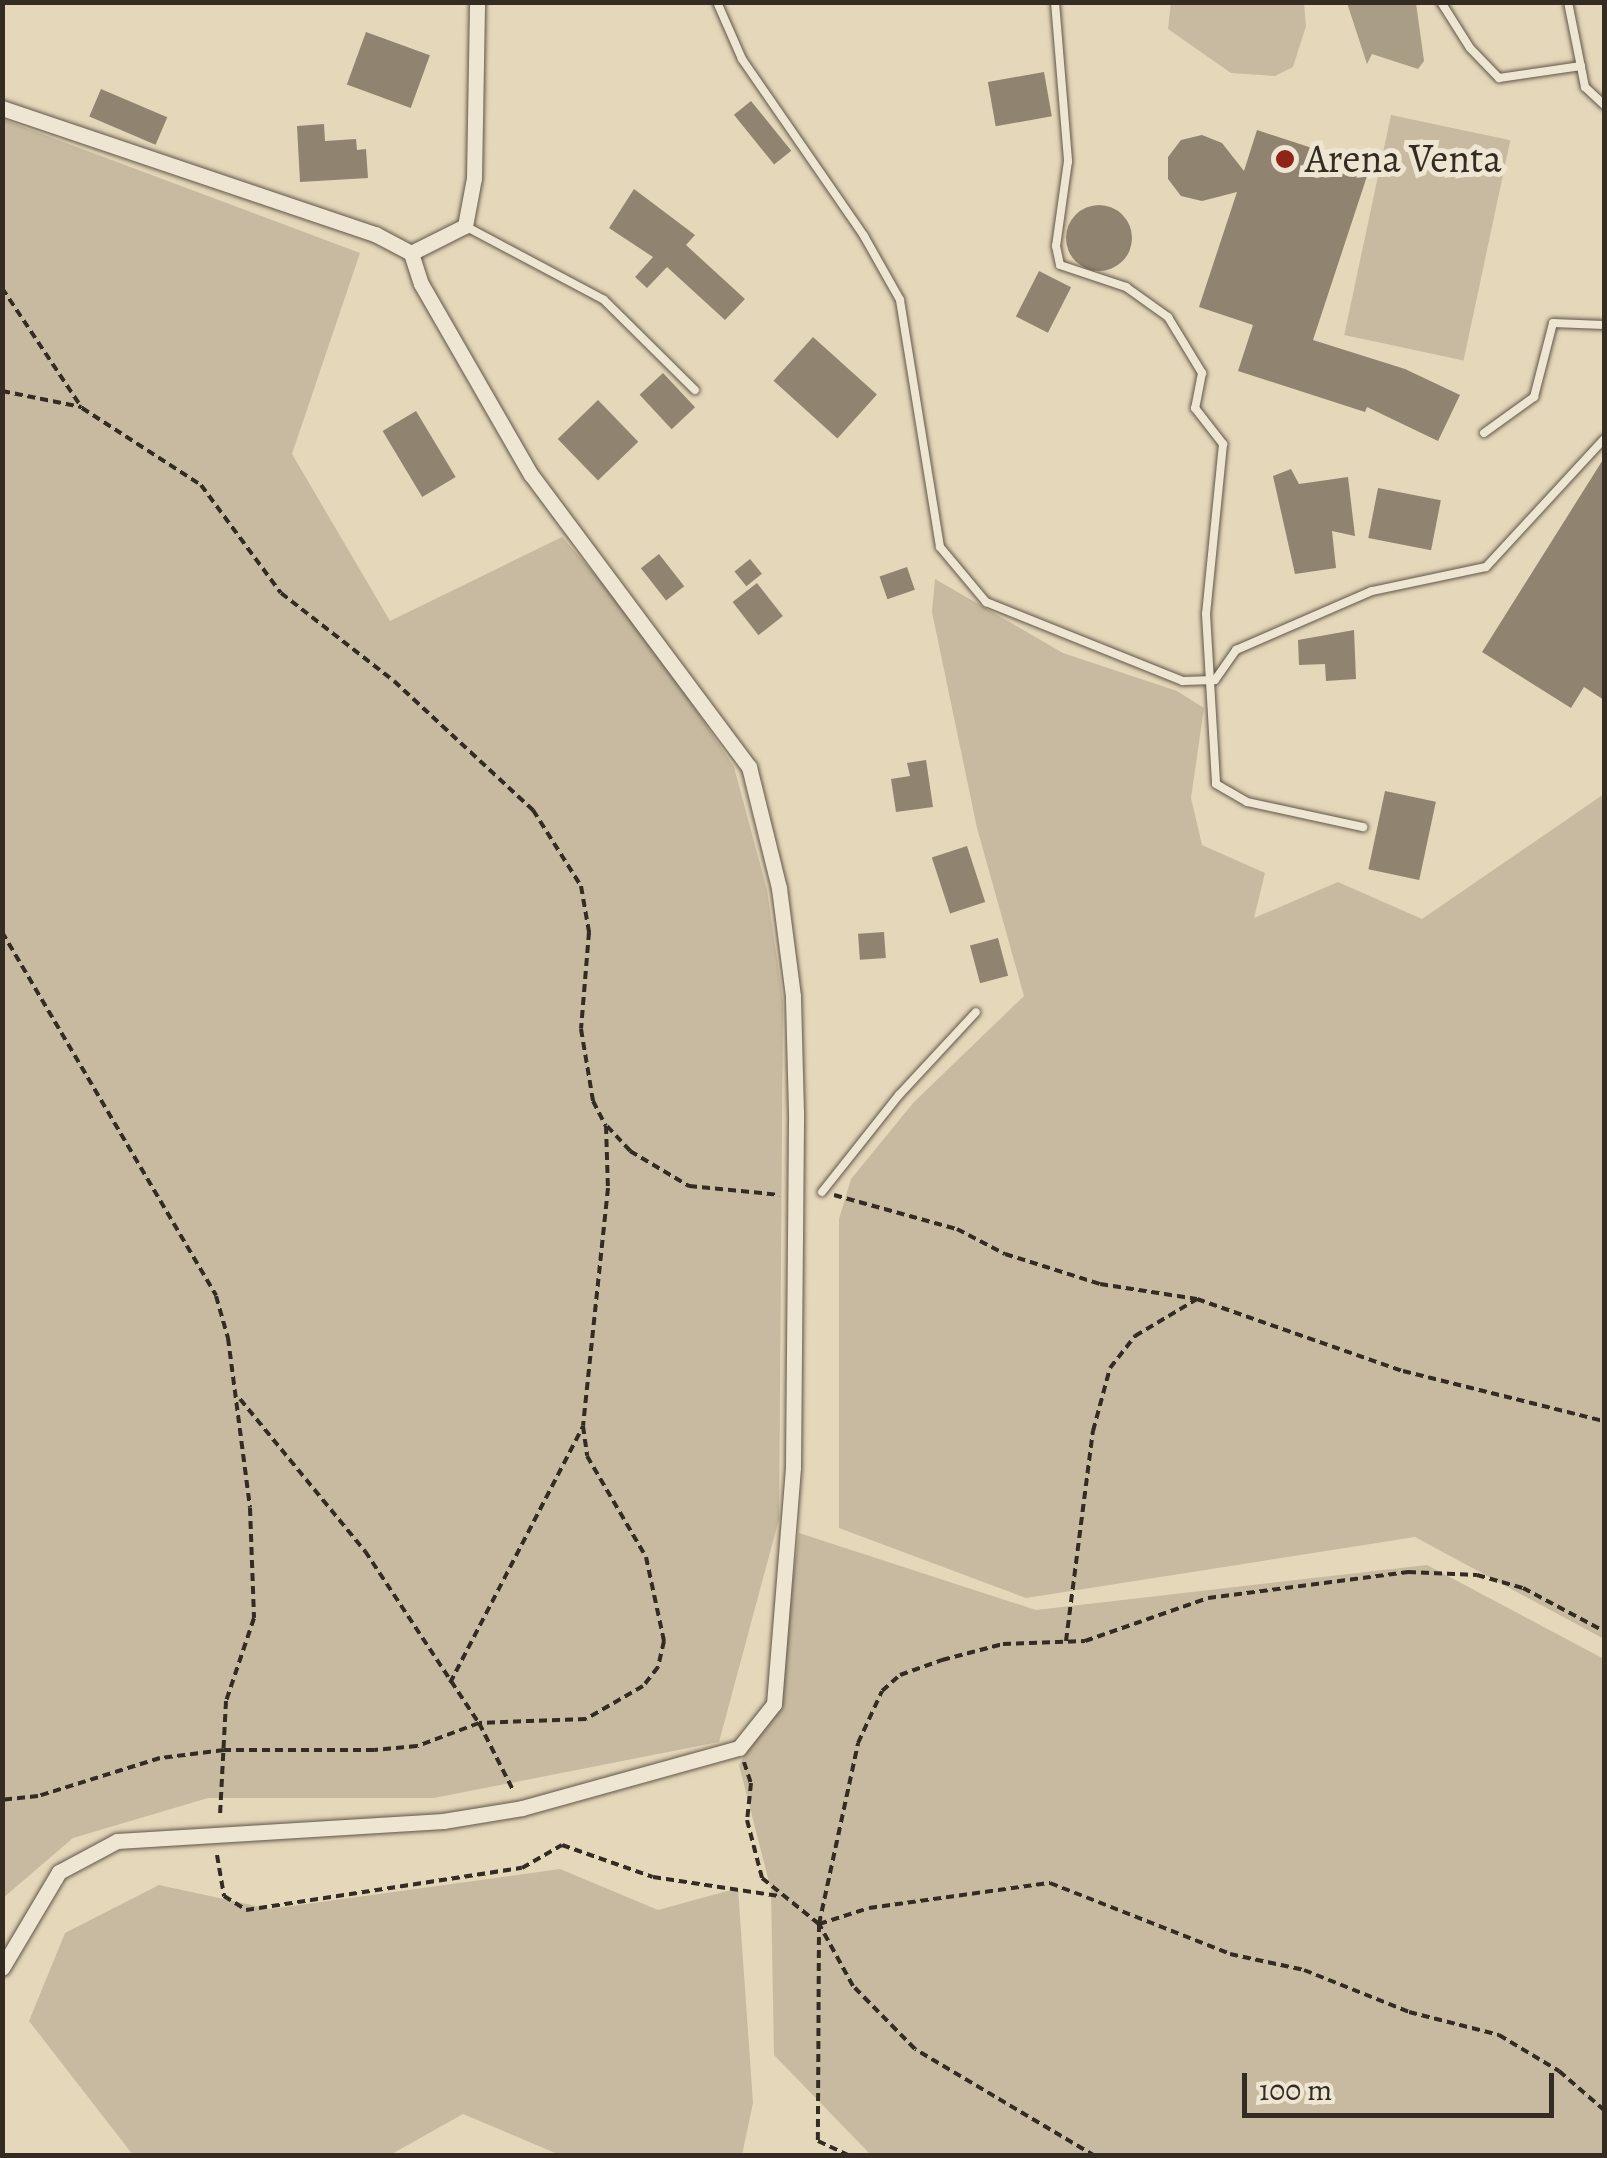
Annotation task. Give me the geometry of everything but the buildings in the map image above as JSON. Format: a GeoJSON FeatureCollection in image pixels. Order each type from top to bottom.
{"type":"FeatureCollection","features":[{"type":"Feature","properties":{"kind":"street"},"geometry":{"type":"LineString","coordinates":[[411,252],[466,226],[474,178],[477,2]]}},
{"type":"Feature","properties":{"kind":"street"},"geometry":{"type":"LineString","coordinates":[[2,108],[375,234],[411,252],[421,284],[531,475],[749,767],[780,888],[793,996],[794,1467],[784,1647],[774,1704],[739,1748],[522,1808],[443,1821],[118,1841],[59,1872],[2,1968]]}},
{"type":"Feature","properties":{"kind":"lane"},"geometry":{"type":"LineString","coordinates":[[716,2],[742,59],[864,236],[900,300],[940,547],[960,577],[986,602],[1033,624],[1183,681],[1215,680]]}},
{"type":"Feature","properties":{"kind":"lane"},"geometry":{"type":"LineString","coordinates":[[1055,2],[1068,161],[1056,246],[1060,265],[1126,287],[1168,317],[1202,373],[1195,408],[1223,444],[1206,614],[1215,680],[1216,784],[1247,802],[1364,826]]}},
{"type":"Feature","properties":{"kind":"lane"},"geometry":{"type":"LineString","coordinates":[[1441,2],[1470,48],[1499,78],[1581,66]]}},
{"type":"Feature","properties":{"kind":"lane"},"geometry":{"type":"LineString","coordinates":[[1568,2],[1585,87],[1604,106]]}},
{"type":"Feature","properties":{"kind":"lane"},"geometry":{"type":"LineString","coordinates":[[466,226],[604,300],[695,390]]}},
{"type":"Feature","properties":{"kind":"lane"},"geometry":{"type":"LineString","coordinates":[[1484,433],[1534,397],[1553,324],[1604,324]]}},
{"type":"Feature","properties":{"kind":"lane"},"geometry":{"type":"LineString","coordinates":[[1215,680],[1236,650],[1372,591],[1486,567],[1604,439]]}},
{"type":"Feature","properties":{"kind":"lane"},"geometry":{"type":"LineString","coordinates":[[822,1192],[898,1095],[976,1012]]}},
{"type":"Feature","properties":{"kind":"path"},"geometry":{"type":"LineString","coordinates":[[2,288],[82,408]]}},
{"type":"Feature","properties":{"kind":"path"},"geometry":{"type":"LineString","coordinates":[[2,391],[82,408],[200,485],[281,594],[437,719],[557,840],[581,886],[589,932],[581,1030],[594,1101],[606,1126],[630,1150],[689,1186],[725,1194],[792,1194]]}},
{"type":"Feature","properties":{"kind":"path"},"geometry":{"type":"LineString","coordinates":[[2,932],[216,1296],[240,1400],[254,1618],[226,1701],[217,1875],[224,1896],[246,1910],[522,1868],[562,1845],[653,1877],[778,1896]]}},
{"type":"Feature","properties":{"kind":"path"},"geometry":{"type":"LineString","coordinates":[[2,1800],[38,1796],[160,1758],[224,1750],[388,1748],[479,1723],[586,1719],[620,1703],[658,1668],[664,1641],[658,1596],[634,1530],[587,1456],[583,1426],[608,1188],[606,1126]]}},
{"type":"Feature","properties":{"kind":"path"},"geometry":{"type":"LineString","coordinates":[[822,1192],[958,1229],[1005,1254],[1100,1284],[1197,1299],[1403,1371],[1604,1421]]}},
{"type":"Feature","properties":{"kind":"path"},"geometry":{"type":"LineString","coordinates":[[1066,1642],[1093,1431],[1110,1368],[1135,1336],[1197,1299]]}},
{"type":"Feature","properties":{"kind":"path"},"geometry":{"type":"LineString","coordinates":[[240,1400],[365,1551],[479,1723],[522,1808]]}},
{"type":"Feature","properties":{"kind":"path"},"geometry":{"type":"LineString","coordinates":[[450,1682],[583,1426]]}},
{"type":"Feature","properties":{"kind":"path"},"geometry":{"type":"LineString","coordinates":[[850,2156],[818,2141],[819,1924],[858,1744],[882,1690],[900,1675],[1003,1644],[1066,1642],[1208,1598],[1408,1572],[1477,1575],[1523,1588],[1604,1631]]}},
{"type":"Feature","properties":{"kind":"path"},"geometry":{"type":"LineString","coordinates":[[739,1748],[752,1783],[751,1844],[762,1878],[778,1896],[819,1924],[853,1986],[882,2020],[915,2048],[1096,2156]]}},
{"type":"Feature","properties":{"kind":"path"},"geometry":{"type":"LineString","coordinates":[[819,1924],[869,1908],[1050,1883],[1230,1954],[1304,1970],[1409,2012],[1498,2035],[1559,2070],[1604,2110]]}},
{"type":"Feature","properties":{"kind":"shaded area"},"geometry":{"type":"Polygon","coordinates":[[[1171,2],[1304,3],[1306,26],[1293,67],[1275,76],[1231,73],[1168,29],[1171,2]]]}},
{"type":"Feature","properties":{"kind":"shaded area"},"geometry":{"type":"Polygon","coordinates":[[[1347,3],[1416,3],[1424,61],[1418,69],[1372,54],[1367,64],[1347,3]]]}},
{"type":"Feature","properties":{"kind":"shaded area"},"geometry":{"type":"Polygon","coordinates":[[[1391,115],[1510,140],[1464,360],[1344,335],[1391,115]]]}},
{"type":"Feature","properties":{"kind":"shaded area"},"geometry":{"type":"Polygon","coordinates":[[[2,119],[360,253],[292,454],[390,621],[562,537],[640,626],[734,767],[767,890],[783,1001],[779,1519],[719,1742],[434,1798],[208,1798],[73,1838],[3,1898],[2,119]]]}},
{"type":"Feature","properties":{"kind":"shaded area"},"geometry":{"type":"Polygon","coordinates":[[[935,579],[1063,653],[1177,691],[1204,708],[1191,798],[1202,845],[1265,873],[1254,918],[1338,882],[1422,919],[1604,794],[1604,1639],[1415,1537],[1026,1598],[839,1528],[839,1219],[851,1179],[914,1102],[1024,996],[977,828],[932,612],[935,579]]]}},
{"type":"Feature","properties":{"kind":"shaded area"},"geometry":{"type":"Polygon","coordinates":[[[799,1533],[1036,1610],[1427,1565],[1604,1659],[1604,2155],[871,2155],[774,2055],[771,1890],[739,1765],[778,1693],[799,1533]]]}},
{"type":"Feature","properties":{"kind":"shaded area"},"geometry":{"type":"Polygon","coordinates":[[[560,1869],[658,1910],[738,1888],[753,2103],[742,2155],[560,2155],[463,2114],[390,2155],[133,2155],[29,2021],[65,1933],[159,1885],[270,1909],[560,1869]]]}},
{"type":"Feature","properties":{"kind":"place","name":"Arena Venta"},"geometry":{"type":"Point","coordinates":[1285,159]}}]}
